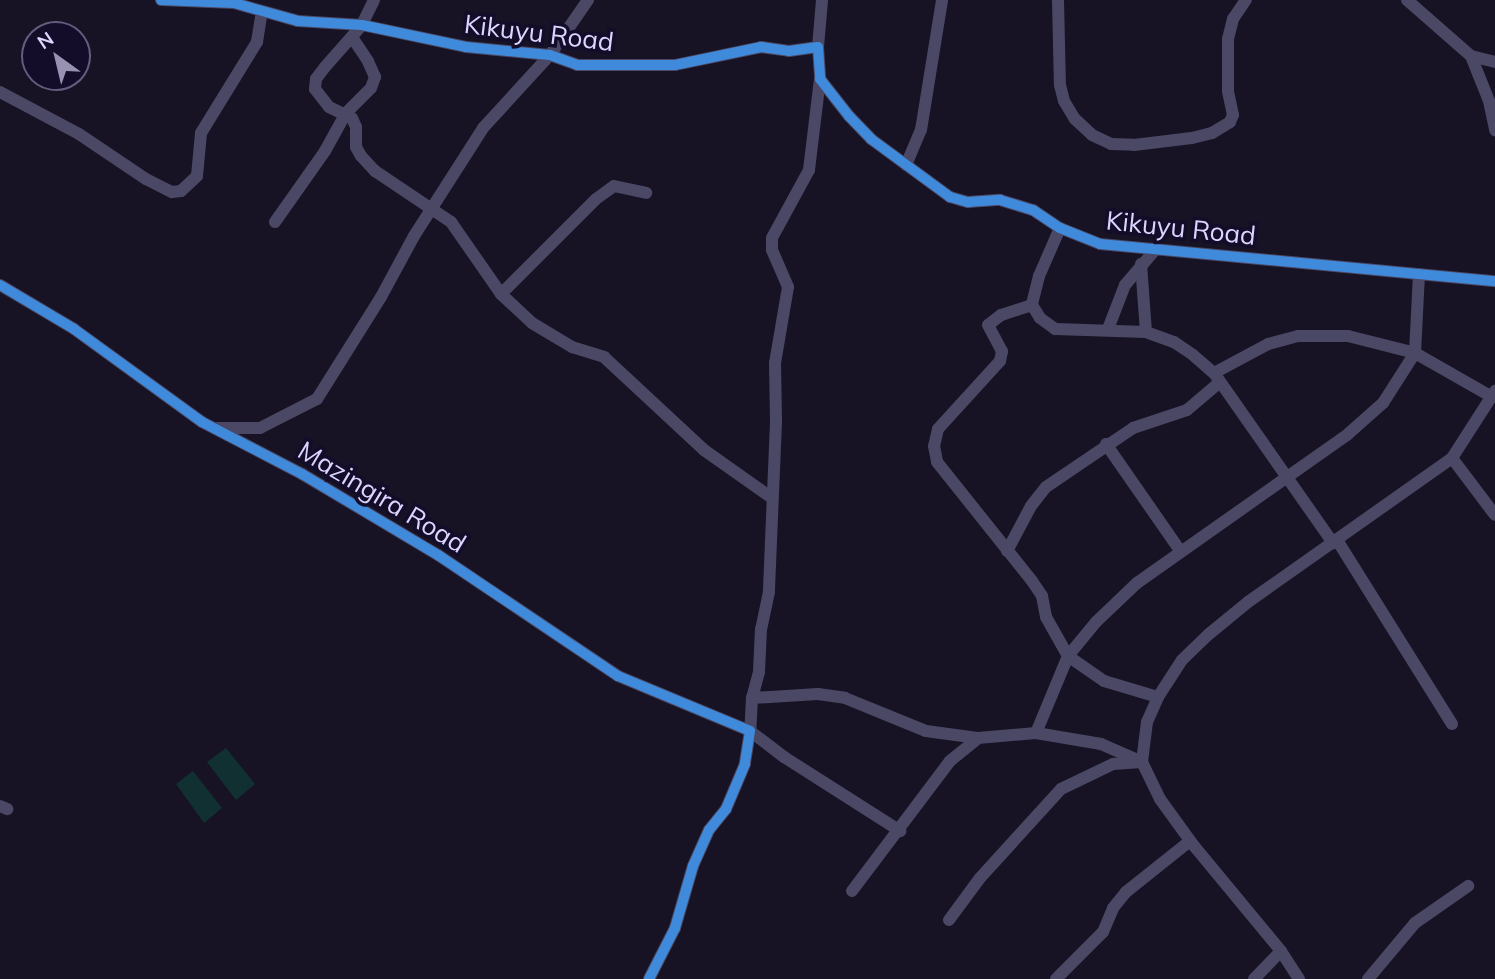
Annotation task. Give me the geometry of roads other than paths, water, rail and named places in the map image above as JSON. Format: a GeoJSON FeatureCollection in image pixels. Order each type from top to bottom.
{"type":"FeatureCollection","features":[{"type":"Feature","properties":{"kind":"street","name":"Kikuyu Road"},"geometry":{"type":"LineString","coordinates":[[162,0],[235,2],[298,21],[362,25],[467,47],[550,55],[577,65],[675,65],[761,47],[789,51],[818,47]]}},
{"type":"Feature","properties":{"kind":"street"},"geometry":{"type":"LineString","coordinates":[[374,0],[362,25],[325,67],[316,79],[314,89],[329,107],[346,114],[355,122],[356,147],[367,163],[450,222],[501,294],[532,323],[572,346],[604,357],[704,450],[772,498]]}},
{"type":"Feature","properties":{"kind":"street"},"geometry":{"type":"LineString","coordinates":[[217,428],[260,428],[307,407],[317,399],[431,208],[483,128],[550,55],[588,0]]}},
{"type":"Feature","properties":{"kind":"street"},"geometry":{"type":"LineString","coordinates":[[649,979],[675,928],[693,866],[709,830],[726,809],[745,764],[752,698],[759,672],[761,629],[769,592],[776,422],[775,363],[788,287],[772,250],[772,238],[809,170],[820,79],[818,47],[822,0]]}},
{"type":"Feature","properties":{"kind":"street"},"geometry":{"type":"LineString","coordinates":[[906,165],[921,130],[942,0]]}},
{"type":"Feature","properties":{"kind":"street"},"geometry":{"type":"LineString","coordinates":[[1058,0],[1060,85],[1064,102],[1075,119],[1092,135],[1111,144],[1134,145],[1192,138],[1212,132],[1230,122],[1233,116],[1228,91],[1228,39],[1233,19],[1246,0]]}},
{"type":"Feature","properties":{"kind":"street"},"geometry":{"type":"LineString","coordinates":[[1407,0],[1471,57],[1492,98],[1495,130]]}},
{"type":"Feature","properties":{"kind":"street"},"geometry":{"type":"LineString","coordinates":[[0,92],[79,134],[146,179],[172,192],[181,191],[197,176],[201,132],[257,42],[262,11]]}},
{"type":"Feature","properties":{"kind":"street"},"geometry":{"type":"LineString","coordinates":[[275,222],[346,114],[371,88],[375,77],[369,61],[352,37]]}},
{"type":"Feature","properties":{"kind":"street"},"geometry":{"type":"LineString","coordinates":[[1471,57],[1495,62]]}},
{"type":"Feature","properties":{"kind":"street","name":"Kikuyu Road"},"geometry":{"type":"LineString","coordinates":[[820,79],[870,139],[950,197],[968,202],[1000,200],[1033,210],[1060,228],[1100,244],[1495,281]]}},
{"type":"Feature","properties":{"kind":"street"},"geometry":{"type":"LineString","coordinates":[[501,294],[596,199],[614,186],[646,193]]}},
{"type":"Feature","properties":{"kind":"street"},"geometry":{"type":"LineString","coordinates":[[1060,228],[1039,276],[1032,305],[1040,318],[1055,329],[1146,332],[1174,342],[1217,378],[1335,542],[1452,724]]}},
{"type":"Feature","properties":{"kind":"street"},"geometry":{"type":"LineString","coordinates":[[1108,329],[1125,285],[1155,250]]}},
{"type":"Feature","properties":{"kind":"street"},"geometry":{"type":"LineString","coordinates":[[1141,264],[1146,332]]}},
{"type":"Feature","properties":{"kind":"street"},"geometry":{"type":"LineString","coordinates":[[1036,733],[1068,656],[1096,622],[1137,583],[1287,478],[1367,418],[1383,402],[1415,353],[1419,274]]}},
{"type":"Feature","properties":{"kind":"street","name":"Mazingira Road"},"geometry":{"type":"LineString","coordinates":[[0,285],[64,323],[202,422],[217,428],[438,555],[618,676],[750,731],[784,757],[900,831]]}},
{"type":"Feature","properties":{"kind":"street"},"geometry":{"type":"LineString","coordinates":[[1032,305],[1001,315],[988,325],[1002,351],[1000,361],[944,420],[934,446],[937,462],[1042,596],[1046,617],[1068,656],[1104,681],[1158,697]]}},
{"type":"Feature","properties":{"kind":"street"},"geometry":{"type":"LineString","coordinates":[[1007,551],[1031,506],[1046,487],[1133,428],[1187,410],[1217,378],[1268,344],[1298,336],[1348,336],[1415,353],[1493,394],[1452,458],[1248,602],[1209,634],[1182,660],[1158,697],[1147,722],[1142,762],[1160,799],[1190,841],[1281,950],[1299,979]]}},
{"type":"Feature","properties":{"kind":"street"},"geometry":{"type":"LineString","coordinates":[[1106,444],[1181,552]]}},
{"type":"Feature","properties":{"kind":"street"},"geometry":{"type":"LineString","coordinates":[[1452,458],[1495,514]]}},
{"type":"Feature","properties":{"kind":"street"},"geometry":{"type":"LineString","coordinates":[[752,698],[818,694],[845,698],[926,731],[978,738],[1036,733],[1101,744],[1142,762]]}},
{"type":"Feature","properties":{"kind":"street"},"geometry":{"type":"LineString","coordinates":[[852,891],[900,831],[950,761],[978,738]]}},
{"type":"Feature","properties":{"kind":"street"},"geometry":{"type":"LineString","coordinates":[[949,920],[980,878],[1061,789],[1113,764],[1142,762]]}},
{"type":"Feature","properties":{"kind":"street"},"geometry":{"type":"LineString","coordinates":[[1056,979],[1103,932],[1113,908],[1126,892],[1190,841]]}},
{"type":"Feature","properties":{"kind":"street"},"geometry":{"type":"LineString","coordinates":[[1368,979],[1415,923],[1468,886]]}},
{"type":"Feature","properties":{"kind":"street"},"geometry":{"type":"LineString","coordinates":[[1254,979],[1281,950]]}}]}
